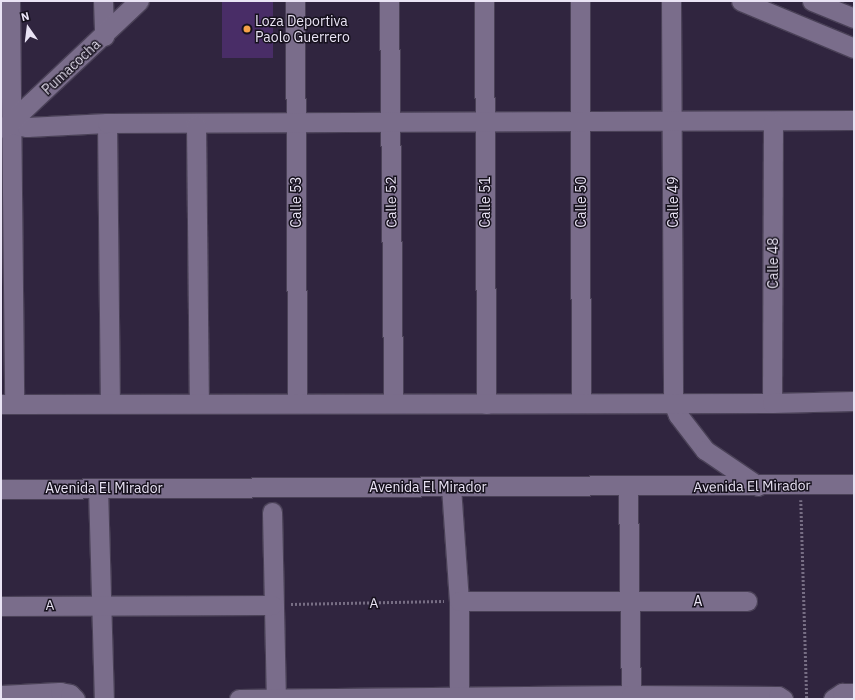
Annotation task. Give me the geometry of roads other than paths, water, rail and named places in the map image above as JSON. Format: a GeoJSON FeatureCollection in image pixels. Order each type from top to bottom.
{"type":"FeatureCollection","features":[{"type":"Feature","properties":{"kind":"street"},"geometry":{"type":"LineString","coordinates":[[10,1],[6,127],[8,404],[199,402],[393,402],[486,404],[772,403],[854,401]]}},
{"type":"Feature","properties":{"kind":"street"},"geometry":{"type":"LineString","coordinates":[[104,1],[104,36]]}},
{"type":"Feature","properties":{"kind":"street","name":"Pumacocha"},"geometry":{"type":"LineString","coordinates":[[6,127],[104,36],[139,1]]}},
{"type":"Feature","properties":{"kind":"street","name":"Calle 53"},"geometry":{"type":"LineString","coordinates":[[295,1],[297,403]]}},
{"type":"Feature","properties":{"kind":"street","name":"Calle 52"},"geometry":{"type":"LineString","coordinates":[[389,1],[393,402]]}},
{"type":"Feature","properties":{"kind":"street","name":"Calle 51"},"geometry":{"type":"LineString","coordinates":[[484,1],[486,404]]}},
{"type":"Feature","properties":{"kind":"street","name":"Calle 50"},"geometry":{"type":"LineString","coordinates":[[580,1],[581,403]]}},
{"type":"Feature","properties":{"kind":"street","name":"Calle 49"},"geometry":{"type":"LineString","coordinates":[[671,1],[673,403]]}},
{"type":"Feature","properties":{"kind":"street"},"geometry":{"type":"LineString","coordinates":[[741,1],[768,7],[846,45],[853,13],[812,1]]}},
{"type":"Feature","properties":{"kind":"street"},"geometry":{"type":"LineString","coordinates":[[6,127],[108,123],[196,125],[295,122],[773,122],[854,120]]}},
{"type":"Feature","properties":{"kind":"street","name":"Calle 48"},"geometry":{"type":"LineString","coordinates":[[772,403],[773,122]]}},
{"type":"Feature","properties":{"kind":"street"},"geometry":{"type":"LineString","coordinates":[[108,123],[110,403]]}},
{"type":"Feature","properties":{"kind":"street"},"geometry":{"type":"LineString","coordinates":[[196,125],[199,402]]}},
{"type":"Feature","properties":{"kind":"street"},"geometry":{"type":"LineString","coordinates":[[673,403],[678,415],[705,450],[758,486]]}},
{"type":"Feature","properties":{"kind":"street","name":"Avenida El Mirador"},"geometry":{"type":"LineString","coordinates":[[1,489],[758,486],[854,484]]}},
{"type":"Feature","properties":{"kind":"street"},"geometry":{"type":"LineString","coordinates":[[628,486],[631,697]]}},
{"type":"Feature","properties":{"kind":"street"},"geometry":{"type":"LineString","coordinates":[[451,487],[459,601],[459,698]]}},
{"type":"Feature","properties":{"kind":"street"},"geometry":{"type":"LineString","coordinates":[[98,488],[104,699]]}},
{"type":"Feature","properties":{"kind":"street"},"geometry":{"type":"LineString","coordinates":[[272,512],[272,605],[276,699]]}},
{"type":"Feature","properties":{"kind":"street","name":"A"},"geometry":{"type":"LineString","coordinates":[[459,601],[746,601]]}},
{"type":"Feature","properties":{"kind":"street","name":"A"},"geometry":{"type":"LineString","coordinates":[[1,606],[102,604],[272,605]]}},
{"type":"Feature","properties":{"kind":"street"},"geometry":{"type":"LineString","coordinates":[[1,695],[60,692],[70,694],[75,699]]}},
{"type":"Feature","properties":{"kind":"street"},"geometry":{"type":"LineString","coordinates":[[832,699],[842,693],[854,693]]}},
{"type":"Feature","properties":{"kind":"street"},"geometry":{"type":"LineString","coordinates":[[239,699],[778,696],[783,699]]}},
{"type":"Feature","properties":{"kind":"place","name":"Loza Deportiva Paolo Guerrero"},"geometry":{"type":"Point","coordinates":[247,29]}}]}
